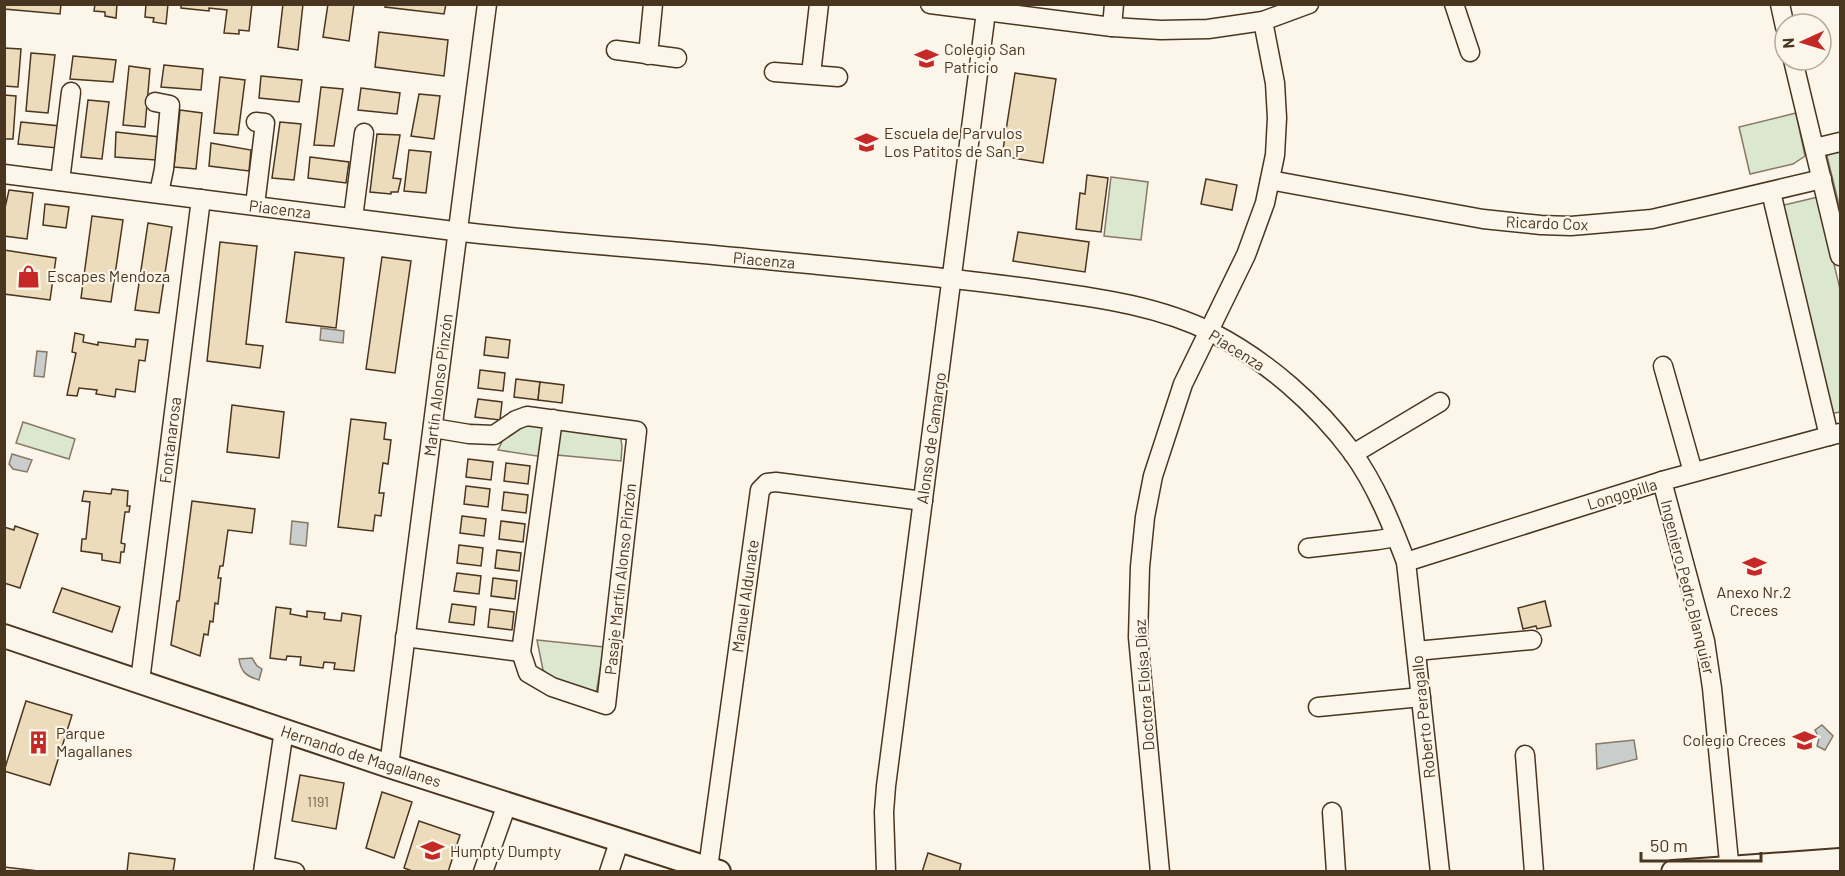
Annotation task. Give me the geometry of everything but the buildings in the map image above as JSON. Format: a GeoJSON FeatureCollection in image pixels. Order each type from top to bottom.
{"type":"FeatureCollection","features":[{"type":"Feature","properties":{"kind":"main road","name":"Hernando de Magallanes"},"geometry":{"type":"LineString","coordinates":[[4,636],[389,766],[713,870]]}},
{"type":"Feature","properties":{"kind":"main road"},"geometry":{"type":"LineString","coordinates":[[1673,872],[1730,870],[1840,860]]}},
{"type":"Feature","properties":{"kind":"street","name":"Martín Alonso Pinzón"},"geometry":{"type":"LineString","coordinates":[[389,766],[487,4]]}},
{"type":"Feature","properties":{"kind":"street"},"geometry":{"type":"LineString","coordinates":[[648,55],[652,4]]}},
{"type":"Feature","properties":{"kind":"street"},"geometry":{"type":"LineString","coordinates":[[811,74],[819,4]]}},
{"type":"Feature","properties":{"kind":"street"},"geometry":{"type":"LineString","coordinates":[[930,4],[986,7],[1112,27],[1184,30],[1263,21],[1309,4]]}},
{"type":"Feature","properties":{"kind":"street"},"geometry":{"type":"LineString","coordinates":[[1112,27],[1114,4]]}},
{"type":"Feature","properties":{"kind":"street"},"geometry":{"type":"LineString","coordinates":[[1454,4],[1470,52]]}},
{"type":"Feature","properties":{"kind":"street","name":"Alonso de Camargo"},"geometry":{"type":"LineString","coordinates":[[886,872],[884,812],[886,786],[986,7]]}},
{"type":"Feature","properties":{"kind":"street","name":"Doctora Eloísa Díaz"},"geometry":{"type":"LineString","coordinates":[[1160,872],[1138,638],[1140,567],[1147,507],[1165,435],[1183,384],[1246,255],[1265,203],[1275,155],[1277,118],[1275,83],[1263,21]]}},
{"type":"Feature","properties":{"kind":"street"},"geometry":{"type":"LineString","coordinates":[[616,50],[677,58]]}},
{"type":"Feature","properties":{"kind":"street"},"geometry":{"type":"LineString","coordinates":[[774,72],[838,77]]}},
{"type":"Feature","properties":{"kind":"street"},"geometry":{"type":"LineString","coordinates":[[1796,72],[1840,256]]}},
{"type":"Feature","properties":{"kind":"street"},"geometry":{"type":"LineString","coordinates":[[60,181],[71,92]]}},
{"type":"Feature","properties":{"kind":"street"},"geometry":{"type":"LineString","coordinates":[[155,102],[170,105],[164,169],[159,193]]}},
{"type":"Feature","properties":{"kind":"street"},"geometry":{"type":"LineString","coordinates":[[255,205],[265,123],[256,122]]}},
{"type":"Feature","properties":{"kind":"street"},"geometry":{"type":"LineString","coordinates":[[353,218],[364,133]]}},
{"type":"Feature","properties":{"kind":"street"},"geometry":{"type":"LineString","coordinates":[[1815,148],[1840,142]]}},
{"type":"Feature","properties":{"kind":"street","name":"Piacenza"},"geometry":{"type":"LineString","coordinates":[[4,174],[458,231],[952,278],[1129,304],[1173,317],[1209,332],[1251,357],[1288,384],[1324,419],[1353,454],[1377,494],[1406,562]]}},
{"type":"Feature","properties":{"kind":"street","name":"Ricardo Cox"},"geometry":{"type":"LineString","coordinates":[[1270,180],[1483,219],[1541,225],[1600,225],[1652,219],[1822,178]]}},
{"type":"Feature","properties":{"kind":"street"},"geometry":{"type":"LineString","coordinates":[[1771,192],[1835,434]]}},
{"type":"Feature","properties":{"kind":"street","name":"Fontanarosa"},"geometry":{"type":"LineString","coordinates":[[140,681],[201,199]]}},
{"type":"Feature","properties":{"kind":"street"},"geometry":{"type":"LineString","coordinates":[[1663,366],[1693,472]]}},
{"type":"Feature","properties":{"kind":"street"},"geometry":{"type":"LineString","coordinates":[[1353,454],[1440,402]]}},
{"type":"Feature","properties":{"kind":"street","name":"Pasaje Martín Alonso Pinzón"},"geometry":{"type":"LineString","coordinates":[[433,428],[469,434],[494,435],[516,420],[527,416],[637,431],[606,705],[552,687],[528,673],[520,652]]}},
{"type":"Feature","properties":{"kind":"street"},"geometry":{"type":"LineString","coordinates":[[405,638],[520,652],[553,418]]}},
{"type":"Feature","properties":{"kind":"street","name":"Longopilla"},"geometry":{"type":"LineString","coordinates":[[1406,562],[1662,481],[1835,434]]}},
{"type":"Feature","properties":{"kind":"street","name":"Ingeniero Pedro Blanquier"},"geometry":{"type":"LineString","coordinates":[[1662,481],[1705,641],[1712,688],[1730,870]]}},
{"type":"Feature","properties":{"kind":"street","name":"Manuel Aldunate"},"geometry":{"type":"LineString","coordinates":[[713,870],[760,490],[767,483],[776,482],[923,501]]}},
{"type":"Feature","properties":{"kind":"street"},"geometry":{"type":"LineString","coordinates":[[1308,548],[1396,537]]}},
{"type":"Feature","properties":{"kind":"street","name":"Roberto Peragallo"},"geometry":{"type":"LineString","coordinates":[[1406,562],[1440,872]]}},
{"type":"Feature","properties":{"kind":"street"},"geometry":{"type":"LineString","coordinates":[[1416,651],[1532,640]]}},
{"type":"Feature","properties":{"kind":"street"},"geometry":{"type":"LineString","coordinates":[[1317,707],[1421,697]]}},
{"type":"Feature","properties":{"kind":"street"},"geometry":{"type":"LineString","coordinates":[[284,730],[263,868],[295,872]]}},
{"type":"Feature","properties":{"kind":"street"},"geometry":{"type":"LineString","coordinates":[[1525,756],[1534,872]]}},
{"type":"Feature","properties":{"kind":"street"},"geometry":{"type":"LineString","coordinates":[[483,872],[507,804]]}},
{"type":"Feature","properties":{"kind":"street"},"geometry":{"type":"LineString","coordinates":[[1332,812],[1336,872]]}},
{"type":"Feature","properties":{"kind":"street"},"geometry":{"type":"LineString","coordinates":[[609,872],[620,840]]}},
{"type":"Feature","properties":{"kind":"green space"},"geometry":{"type":"Polygon","coordinates":[[[1796,113],[1805,156],[1793,164],[1750,174],[1739,127],[1796,113]]]}},
{"type":"Feature","properties":{"kind":"green space"},"geometry":{"type":"Polygon","coordinates":[[[1840,150],[1840,209],[1826,152],[1840,150]]]}},
{"type":"Feature","properties":{"kind":"green space"},"geometry":{"type":"Polygon","coordinates":[[[1111,177],[1148,182],[1141,240],[1104,236],[1111,177]]]}},
{"type":"Feature","properties":{"kind":"green space"},"geometry":{"type":"Polygon","coordinates":[[[1818,197],[1840,289],[1840,412],[1829,414],[1780,206],[1818,197]]]}},
{"type":"Feature","properties":{"kind":"green space"},"geometry":{"type":"Polygon","coordinates":[[[23,422],[75,439],[69,459],[16,443],[23,422]]]}},
{"type":"Feature","properties":{"kind":"green space"},"geometry":{"type":"Polygon","coordinates":[[[518,424],[547,425],[543,457],[498,450],[507,431],[518,424]]]}},
{"type":"Feature","properties":{"kind":"green space"},"geometry":{"type":"Polygon","coordinates":[[[560,429],[620,435],[621,461],[557,455],[560,429]]]}},
{"type":"Feature","properties":{"kind":"green space"},"geometry":{"type":"Polygon","coordinates":[[[537,640],[604,647],[596,694],[556,682],[543,670],[537,640]]]}},
{"type":"Feature","properties":{"kind":"shaded area"},"geometry":{"type":"Polygon","coordinates":[[[321,328],[344,331],[343,343],[320,340],[321,328]]]}},
{"type":"Feature","properties":{"kind":"shaded area"},"geometry":{"type":"Polygon","coordinates":[[[37,351],[47,352],[44,377],[34,376],[37,351]]]}},
{"type":"Feature","properties":{"kind":"shaded area"},"geometry":{"type":"Polygon","coordinates":[[[12,454],[32,460],[27,472],[13,469],[9,464],[12,454]]]}},
{"type":"Feature","properties":{"kind":"shaded area"},"geometry":{"type":"Polygon","coordinates":[[[292,521],[308,523],[306,546],[290,544],[292,521]]]}},
{"type":"Feature","properties":{"kind":"shaded area"},"geometry":{"type":"Polygon","coordinates":[[[252,658],[262,669],[259,680],[245,673],[239,659],[252,658]]]}},
{"type":"Feature","properties":{"kind":"shaded area"},"geometry":{"type":"Polygon","coordinates":[[[1822,725],[1833,736],[1825,750],[1817,746],[1819,738],[1815,730],[1822,725]]]}},
{"type":"Feature","properties":{"kind":"shaded area"},"geometry":{"type":"Polygon","coordinates":[[[1634,740],[1637,759],[1597,769],[1596,744],[1634,740]]]}},
{"type":"Feature","properties":{"kind":"place","name":"Colegio San Patricio"},"geometry":{"type":"Point","coordinates":[926,58]}},
{"type":"Feature","properties":{"kind":"place","name":"Escuela de Parvulos Los Patitos de San P"},"geometry":{"type":"Point","coordinates":[866,142]}},
{"type":"Feature","properties":{"kind":"place","name":"Escapes Mendoza"},"geometry":{"type":"Point","coordinates":[29,276]}},
{"type":"Feature","properties":{"kind":"place","name":"Anexo Nr.2 Creces"},"geometry":{"type":"Point","coordinates":[1754,567]}},
{"type":"Feature","properties":{"kind":"place","name":"Colegio Creces"},"geometry":{"type":"Point","coordinates":[1804,740]}},
{"type":"Feature","properties":{"kind":"place","name":"Parque Magallanes"},"geometry":{"type":"Point","coordinates":[38,742]}},
{"type":"Feature","properties":{"kind":"place","name":"Humpty Dumpty"},"geometry":{"type":"Point","coordinates":[432,851]}}]}
